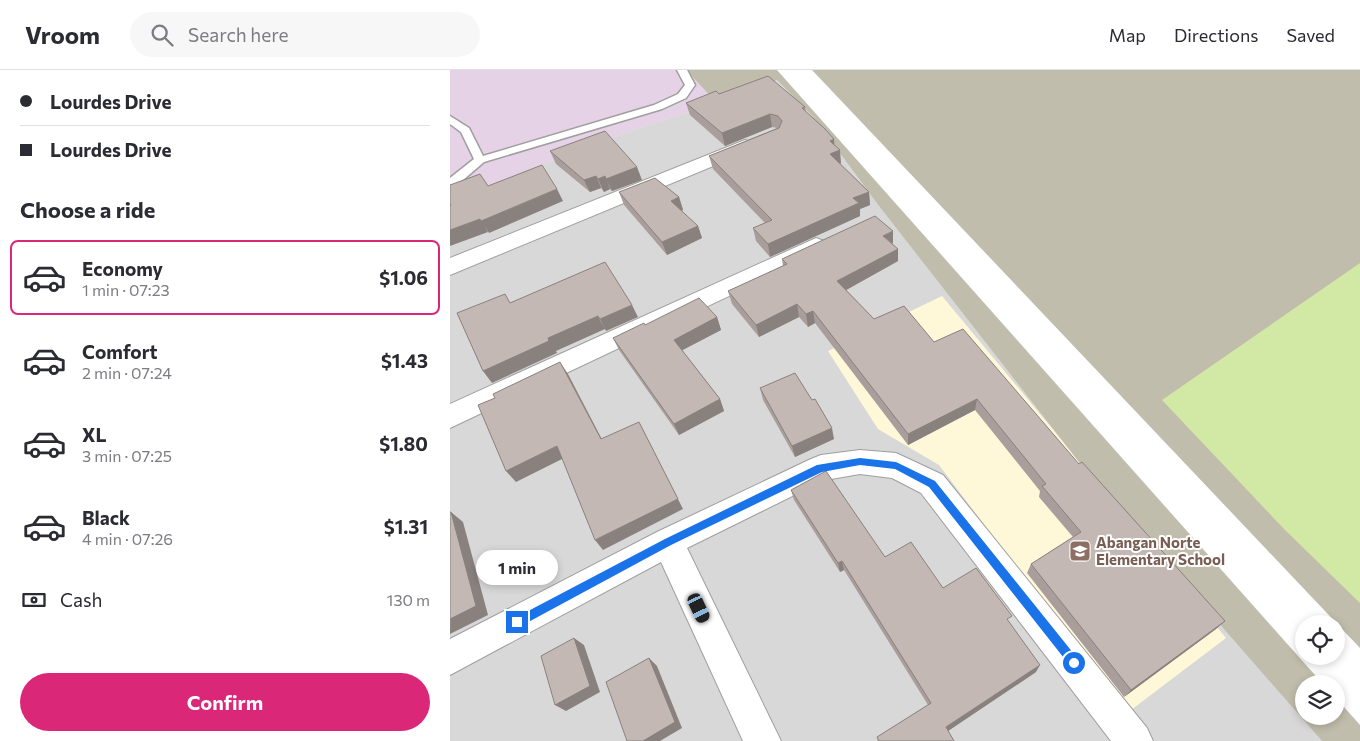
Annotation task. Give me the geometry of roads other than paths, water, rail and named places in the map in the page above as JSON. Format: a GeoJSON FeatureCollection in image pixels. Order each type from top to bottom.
{"type":"FeatureCollection","features":[{"type":"Feature","properties":{"kind":"street"},"geometry":{"type":"LineString","coordinates":[[450,267],[764,138]]}},
{"type":"Feature","properties":{"kind":"street"},"geometry":{"type":"LineString","coordinates":[[450,418],[838,236]]}},
{"type":"Feature","properties":{"kind":"street"},"geometry":{"type":"LineString","coordinates":[[450,658],[668,542],[820,468],[860,462],[896,466],[932,484],[1134,741]]}},
{"type":"Feature","properties":{"kind":"street"},"geometry":{"type":"LineString","coordinates":[[668,542],[762,741]]}},
{"type":"Feature","properties":{"kind":"lane"},"geometry":{"type":"LineString","coordinates":[[450,182],[459,178],[480,160],[658,107],[682,96],[690,85],[682,70]]}},
{"type":"Feature","properties":{"kind":"lane"},"geometry":{"type":"LineString","coordinates":[[450,119],[465,130],[480,160]]}},
{"type":"Feature","properties":{"kind":"lane"},"geometry":{"type":"LineString","coordinates":[[450,136],[465,130]]}},
{"type":"Feature","properties":{"kind":"place","name":"Abangan Norte Elementary School"},"geometry":{"type":"Point","coordinates":[1080,551]}}]}
